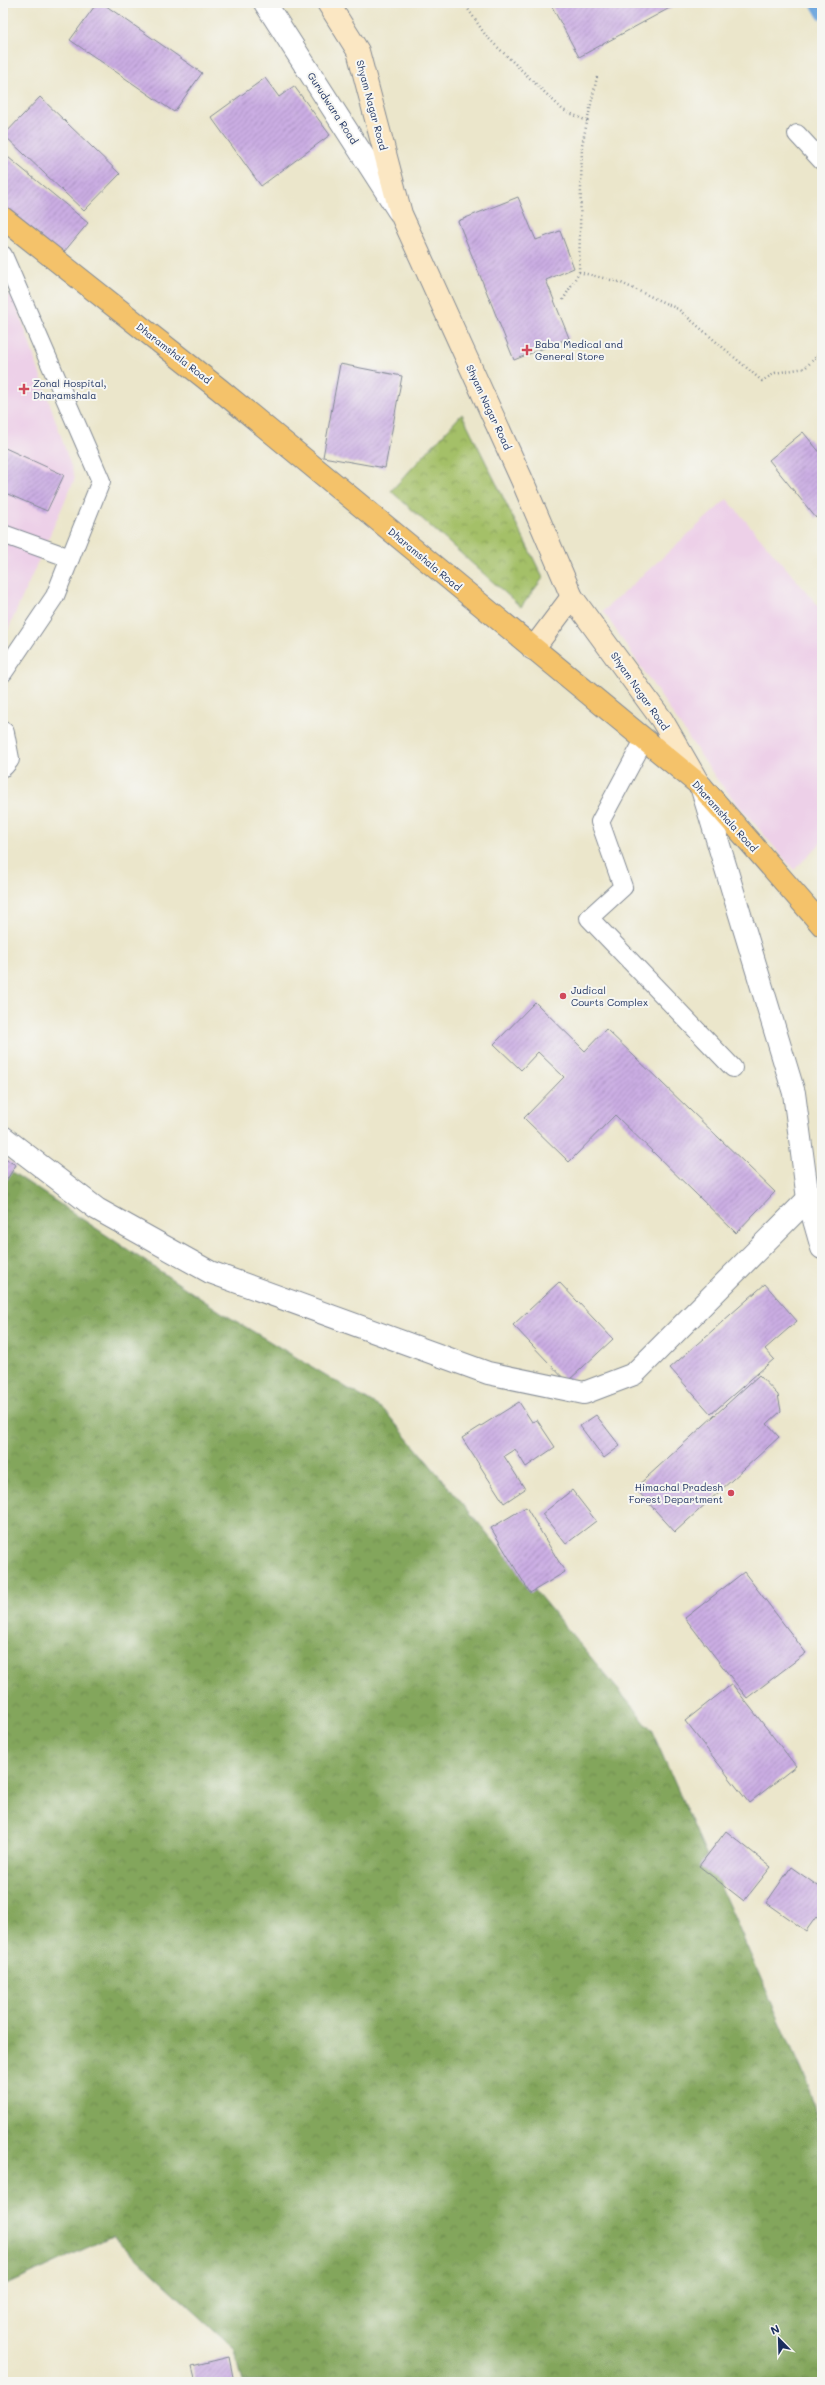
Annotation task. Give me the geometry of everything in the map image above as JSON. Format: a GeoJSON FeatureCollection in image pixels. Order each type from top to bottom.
{"type":"FeatureCollection","features":[{"type":"Feature","properties":{"kind":"main road","name":"Dharamshala Road"},"geometry":{"type":"LineString","coordinates":[[3,218],[219,388],[533,649],[701,786],[822,925]]}},
{"type":"Feature","properties":{"kind":"street","name":"Gurudwara Road"},"geometry":{"type":"LineString","coordinates":[[265,3],[401,214]]}},
{"type":"Feature","properties":{"kind":"street","name":"Shyam Nagar Road"},"geometry":{"type":"LineString","coordinates":[[328,3],[358,51],[401,214],[522,480],[572,597],[662,720],[701,786]]}},
{"type":"Feature","properties":{"kind":"street"},"geometry":{"type":"LineString","coordinates":[[533,649],[572,597]]}},
{"type":"Feature","properties":{"kind":"street"},"geometry":{"type":"LineString","coordinates":[[3,733],[8,759],[3,765]]}},
{"type":"Feature","properties":{"kind":"street"},"geometry":{"type":"LineString","coordinates":[[701,786],[794,1093],[808,1199],[822,1248]]}},
{"type":"Feature","properties":{"kind":"street"},"geometry":{"type":"LineString","coordinates":[[3,1137],[97,1208],[210,1272],[488,1373],[584,1392],[634,1374],[808,1199]]}},
{"type":"Feature","properties":{"kind":"lane"},"geometry":{"type":"LineString","coordinates":[[797,134],[822,161]]}},
{"type":"Feature","properties":{"kind":"lane"},"geometry":{"type":"LineString","coordinates":[[3,255],[101,481],[55,596],[3,673]]}},
{"type":"Feature","properties":{"kind":"lane"},"geometry":{"type":"LineString","coordinates":[[3,534],[70,558]]}},
{"type":"Feature","properties":{"kind":"lane"},"geometry":{"type":"LineString","coordinates":[[644,740],[600,822],[623,887],[589,918],[733,1068]]}},
{"type":"Feature","properties":{"kind":"path"},"geometry":{"type":"LineString","coordinates":[[464,3],[486,36],[563,110],[587,121]]}},
{"type":"Feature","properties":{"kind":"path"},"geometry":{"type":"LineString","coordinates":[[563,300],[579,272],[582,145],[597,77]]}},
{"type":"Feature","properties":{"kind":"path"},"geometry":{"type":"LineString","coordinates":[[579,272],[619,282],[678,310],[762,381],[775,373],[805,368],[819,354],[822,354]]}},
{"type":"Feature","properties":{"kind":"shaded area","name":"Zonal Hospital, Dharamshala"},"geometry":{"type":"Polygon","coordinates":[[[3,291],[15,300],[75,478],[3,641],[3,291]]]}},
{"type":"Feature","properties":{"kind":"shaded area"},"geometry":{"type":"Polygon","coordinates":[[[727,499],[822,610],[822,842],[794,870],[718,781],[603,611],[727,499]]]}},
{"type":"Feature","properties":{"kind":"green space"},"geometry":{"type":"Polygon","coordinates":[[[462,414],[543,578],[521,607],[391,491],[462,414]]]}},
{"type":"Feature","properties":{"kind":"green space"},"geometry":{"type":"Polygon","coordinates":[[[3,1166],[224,1314],[384,1410],[651,1729],[807,2083],[822,2134],[822,2382],[243,2382],[234,2348],[112,2236],[3,2287],[3,1166]]]}},
{"type":"Feature","properties":{"kind":"building"},"geometry":{"type":"Polygon","coordinates":[[[97,3],[102,3],[202,73],[174,112],[70,40],[97,3]]]}},
{"type":"Feature","properties":{"kind":"building"},"geometry":{"type":"Polygon","coordinates":[[[550,3],[679,3],[579,57],[550,3]]]}},
{"type":"Feature","properties":{"kind":"building"},"geometry":{"type":"Polygon","coordinates":[[[265,78],[279,97],[294,86],[330,135],[261,186],[211,117],[265,78]]]}},
{"type":"Feature","properties":{"kind":"building"},"geometry":{"type":"Polygon","coordinates":[[[40,97],[120,174],[84,211],[4,135],[40,97]]]}},
{"type":"Feature","properties":{"kind":"building"},"geometry":{"type":"Polygon","coordinates":[[[3,153],[88,223],[59,258],[3,212],[3,153]]]}},
{"type":"Feature","properties":{"kind":"building"},"geometry":{"type":"Polygon","coordinates":[[[518,197],[536,240],[560,231],[574,268],[546,280],[569,338],[514,360],[458,221],[518,197]]]}},
{"type":"Feature","properties":{"kind":"building"},"geometry":{"type":"Polygon","coordinates":[[[340,364],[402,376],[385,468],[323,457],[340,364]]]}},
{"type":"Feature","properties":{"kind":"building"},"geometry":{"type":"Polygon","coordinates":[[[803,432],[822,455],[822,513],[816,518],[769,460],[803,432]]]}},
{"type":"Feature","properties":{"kind":"building"},"geometry":{"type":"Polygon","coordinates":[[[3,447],[64,475],[47,511],[3,492],[3,447]]]}},
{"type":"Feature","properties":{"kind":"building"},"geometry":{"type":"Polygon","coordinates":[[[535,1002],[585,1051],[606,1029],[775,1192],[736,1233],[615,1115],[569,1162],[524,1118],[564,1077],[538,1052],[521,1070],[494,1044],[535,1002]]]}},
{"type":"Feature","properties":{"kind":"building"},"geometry":{"type":"Polygon","coordinates":[[[3,1158],[16,1165],[3,1186],[3,1158]]]}},
{"type":"Feature","properties":{"kind":"building"},"geometry":{"type":"Polygon","coordinates":[[[559,1282],[613,1339],[567,1382],[513,1325],[559,1282]]]}},
{"type":"Feature","properties":{"kind":"building"},"geometry":{"type":"Polygon","coordinates":[[[765,1284],[797,1321],[765,1349],[774,1359],[711,1414],[670,1368],[765,1284]]]}},
{"type":"Feature","properties":{"kind":"building"},"geometry":{"type":"Polygon","coordinates":[[[759,1375],[778,1395],[781,1411],[767,1424],[779,1437],[675,1532],[635,1488],[759,1375]]]}},
{"type":"Feature","properties":{"kind":"building"},"geometry":{"type":"Polygon","coordinates":[[[519,1402],[532,1422],[537,1420],[555,1447],[526,1467],[515,1449],[504,1456],[525,1489],[504,1503],[462,1438],[519,1402]]]}},
{"type":"Feature","properties":{"kind":"building"},"geometry":{"type":"Polygon","coordinates":[[[596,1415],[620,1446],[604,1458],[580,1426],[596,1415]]]}},
{"type":"Feature","properties":{"kind":"building"},"geometry":{"type":"Polygon","coordinates":[[[572,1490],[596,1521],[566,1544],[542,1514],[572,1490]]]}},
{"type":"Feature","properties":{"kind":"building"},"geometry":{"type":"Polygon","coordinates":[[[526,1507],[565,1572],[530,1593],[491,1528],[526,1507]]]}},
{"type":"Feature","properties":{"kind":"building"},"geometry":{"type":"Polygon","coordinates":[[[744,1572],[806,1653],[747,1698],[685,1618],[744,1572]]]}},
{"type":"Feature","properties":{"kind":"building"},"geometry":{"type":"Polygon","coordinates":[[[732,1684],[796,1766],[749,1803],[685,1721],[732,1684]]]}},
{"type":"Feature","properties":{"kind":"building"},"geometry":{"type":"Polygon","coordinates":[[[726,1831],[771,1867],[744,1901],[699,1866],[726,1831]]]}},
{"type":"Feature","properties":{"kind":"building"},"geometry":{"type":"Polygon","coordinates":[[[791,1867],[818,1886],[822,1880],[822,1922],[816,1917],[806,1931],[766,1903],[791,1867]]]}},
{"type":"Feature","properties":{"kind":"building"},"geometry":{"type":"Polygon","coordinates":[[[229,2357],[234,2382],[196,2382],[192,2366],[229,2357]]]}},
{"type":"Feature","properties":{"kind":"waterway"},"geometry":{"type":"LineString","coordinates":[[815,3],[822,15]]}},
{"type":"Feature","properties":{"kind":"place","name":"Baba Medical and General Store"},"geometry":{"type":"Point","coordinates":[527,350]}},
{"type":"Feature","properties":{"kind":"place","name":"Zonal Hospital, Dharamshala"},"geometry":{"type":"Point","coordinates":[24,389]}},
{"type":"Feature","properties":{"kind":"place","name":"Judical Courts Complex"},"geometry":{"type":"Point","coordinates":[563,996]}},
{"type":"Feature","properties":{"kind":"place","name":"Himachal Pradesh Forest Department"},"geometry":{"type":"Point","coordinates":[731,1493]}}]}
